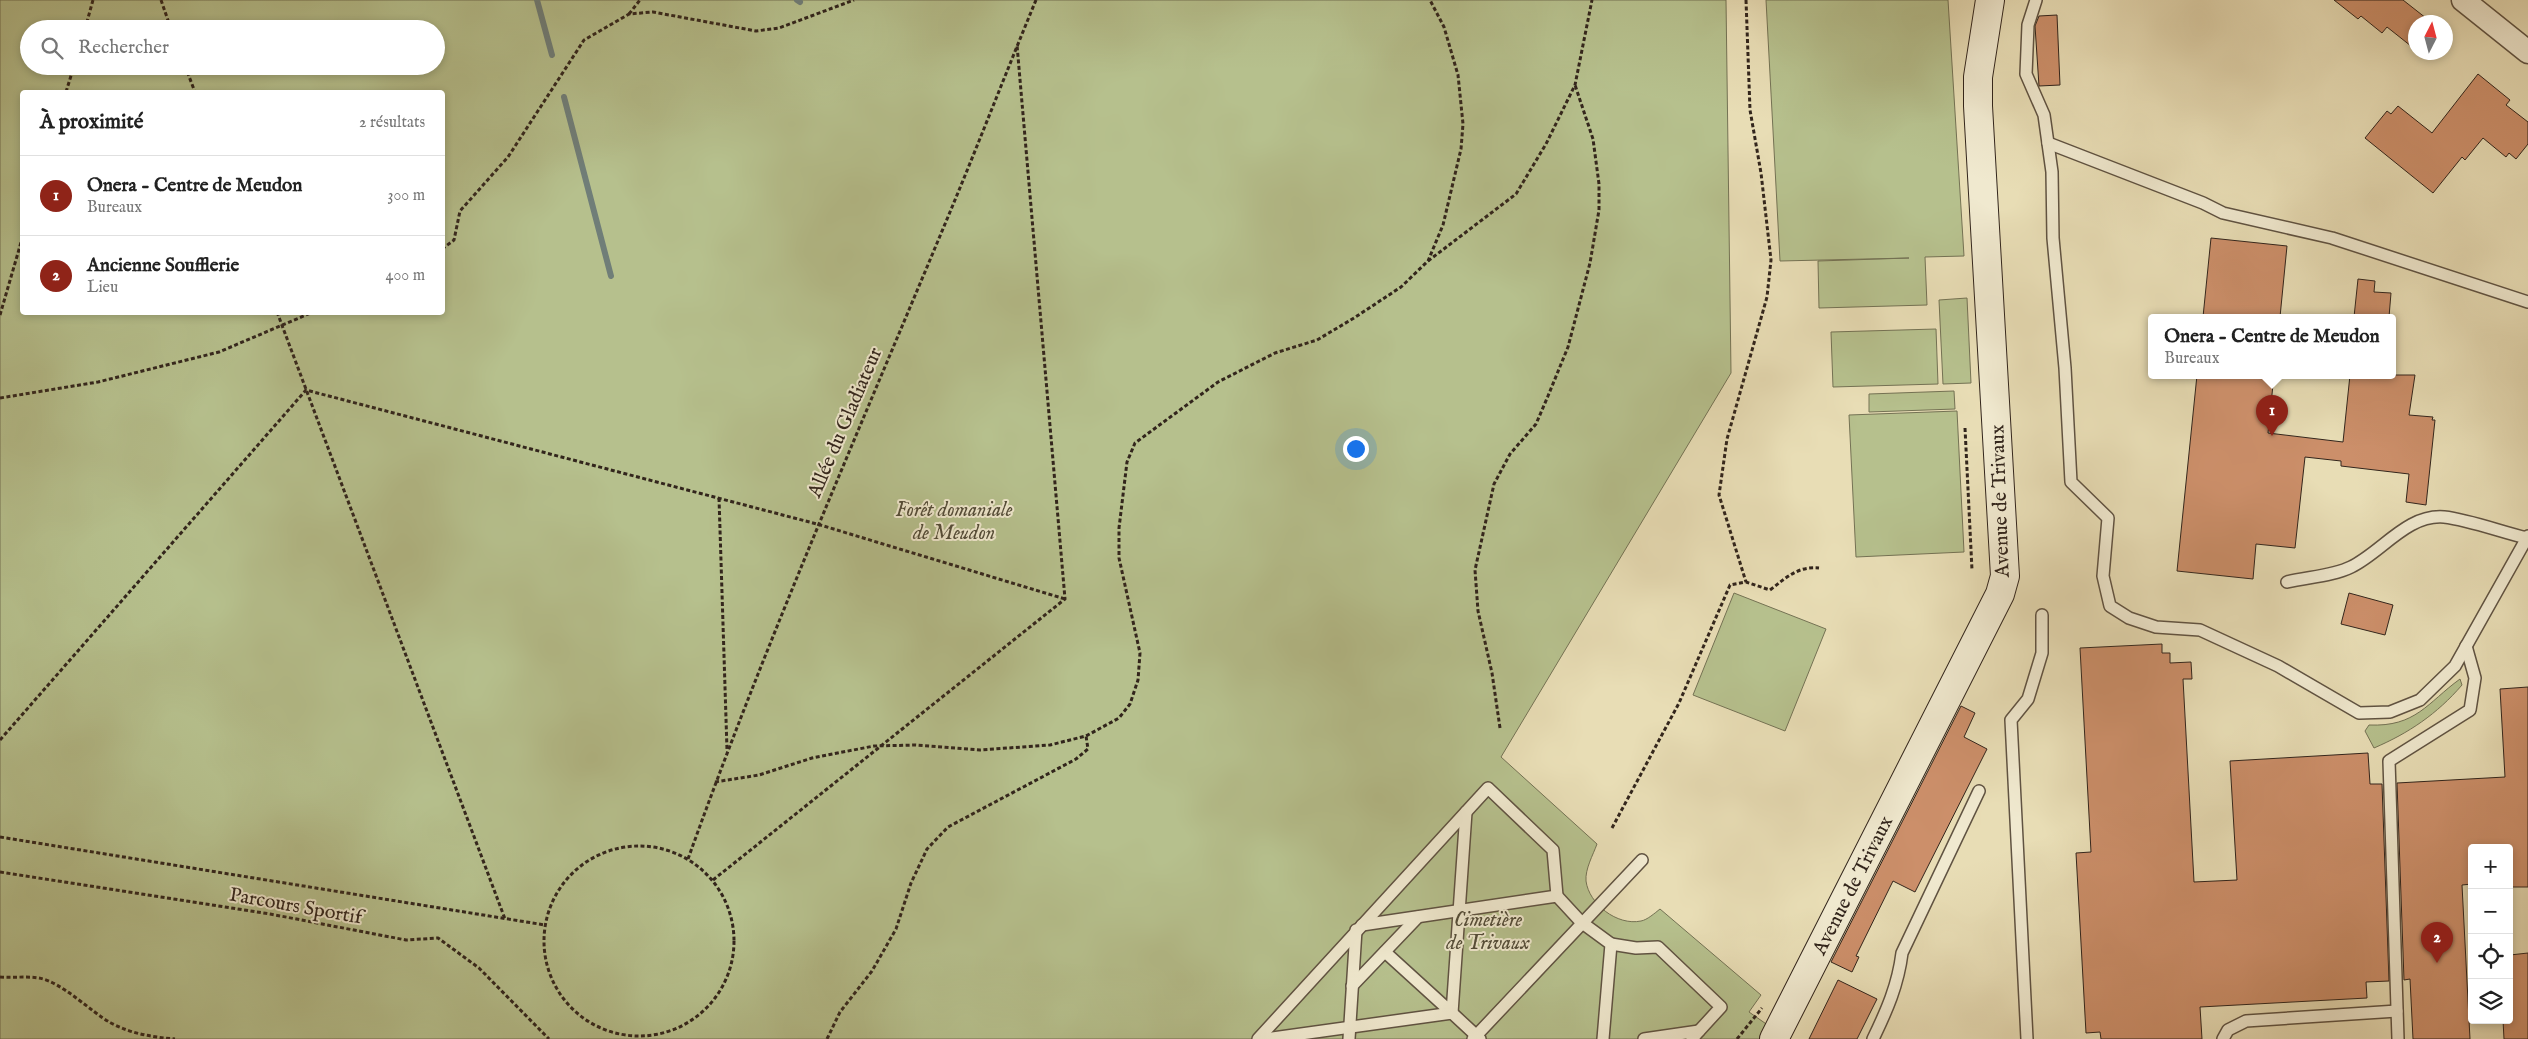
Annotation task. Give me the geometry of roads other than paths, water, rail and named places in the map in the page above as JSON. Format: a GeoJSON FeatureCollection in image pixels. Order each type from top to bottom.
{"type":"FeatureCollection","features":[{"type":"Feature","properties":{"kind":"main road","name":"Avenue de Trivaux"},"geometry":{"type":"LineString","coordinates":[[1774,1039],[2000,594],[2005,576],[1978,106],[1978,78],[1990,0]]}},
{"type":"Feature","properties":{"kind":"street"},"geometry":{"type":"LineString","coordinates":[[2464,0],[2528,52]]}},
{"type":"Feature","properties":{"kind":"lane"},"geometry":{"type":"LineString","coordinates":[[2036,0],[2028,25],[2026,74],[2044,115],[2052,172],[2052,238],[2065,368],[2071,482],[2108,518],[2103,576],[2110,606],[2129,618],[2156,627],[2200,630],[2278,666],[2359,713],[2390,712],[2420,700],[2455,666],[2527,537],[2444,517],[2429,519],[2401,529],[2376,553],[2350,568],[2288,582]]}},
{"type":"Feature","properties":{"kind":"lane"},"geometry":{"type":"LineString","coordinates":[[2048,144],[2203,203],[2223,213],[2332,238],[2528,302]]}},
{"type":"Feature","properties":{"kind":"lane"},"geometry":{"type":"LineString","coordinates":[[2027,1039],[2011,720],[2028,699],[2042,653],[2042,615]]}},
{"type":"Feature","properties":{"kind":"lane"},"geometry":{"type":"LineString","coordinates":[[2398,1039],[2388,761],[2470,710],[2475,678],[2466,646]]}},
{"type":"Feature","properties":{"kind":"lane"},"geometry":{"type":"LineString","coordinates":[[1258,1039],[1488,788],[1553,850],[1557,896],[1581,922],[1611,944],[1636,948],[1658,947],[1721,1007],[1695,1035],[1644,1039]]}},
{"type":"Feature","properties":{"kind":"lane"},"geometry":{"type":"LineString","coordinates":[[1874,1038],[1889,1006],[1899,976],[1902,952],[1979,791]]}},
{"type":"Feature","properties":{"kind":"lane"},"geometry":{"type":"LineString","coordinates":[[1452,1013],[1466,812]]}},
{"type":"Feature","properties":{"kind":"lane"},"geometry":{"type":"LineString","coordinates":[[1385,952],[1452,1013],[1476,1038],[1581,922],[1642,860]]}},
{"type":"Feature","properties":{"kind":"lane"},"geometry":{"type":"LineString","coordinates":[[1359,927],[1557,896]]}},
{"type":"Feature","properties":{"kind":"lane"},"geometry":{"type":"LineString","coordinates":[[1352,986],[1418,917]]}},
{"type":"Feature","properties":{"kind":"lane"},"geometry":{"type":"LineString","coordinates":[[1349,1033],[1359,927]]}},
{"type":"Feature","properties":{"kind":"lane"},"geometry":{"type":"LineString","coordinates":[[1603,1039],[1611,944]]}},
{"type":"Feature","properties":{"kind":"lane"},"geometry":{"type":"LineString","coordinates":[[2223,1039],[2228,1030],[2246,1021],[2397,1011]]}},
{"type":"Feature","properties":{"kind":"lane"},"geometry":{"type":"LineString","coordinates":[[1265,1039],[1349,1033],[1452,1013]]}},
{"type":"Feature","properties":{"kind":"waterway"},"geometry":{"type":"LineString","coordinates":[[537,0],[552,55]]}},
{"type":"Feature","properties":{"kind":"waterway"},"geometry":{"type":"LineString","coordinates":[[564,97],[611,276]]}},
{"type":"Feature","properties":{"kind":"place","name":"Onera - Centre de Meudon"},"geometry":{"type":"Point","coordinates":[2272,436]}},
{"type":"Feature","properties":{"kind":"place","name":"Ancienne Soufflerie"},"geometry":{"type":"Point","coordinates":[2437,963]}},
{"type":"Feature","properties":{"kind":"park label","name":"Forêt domaniale de Meudon"},"geometry":{"type":"Point","coordinates":[954,520]}},
{"type":"Feature","properties":{"kind":"park label","name":"Cimetière de Trivaux"},"geometry":{"type":"Point","coordinates":[1488,930]}}]}
